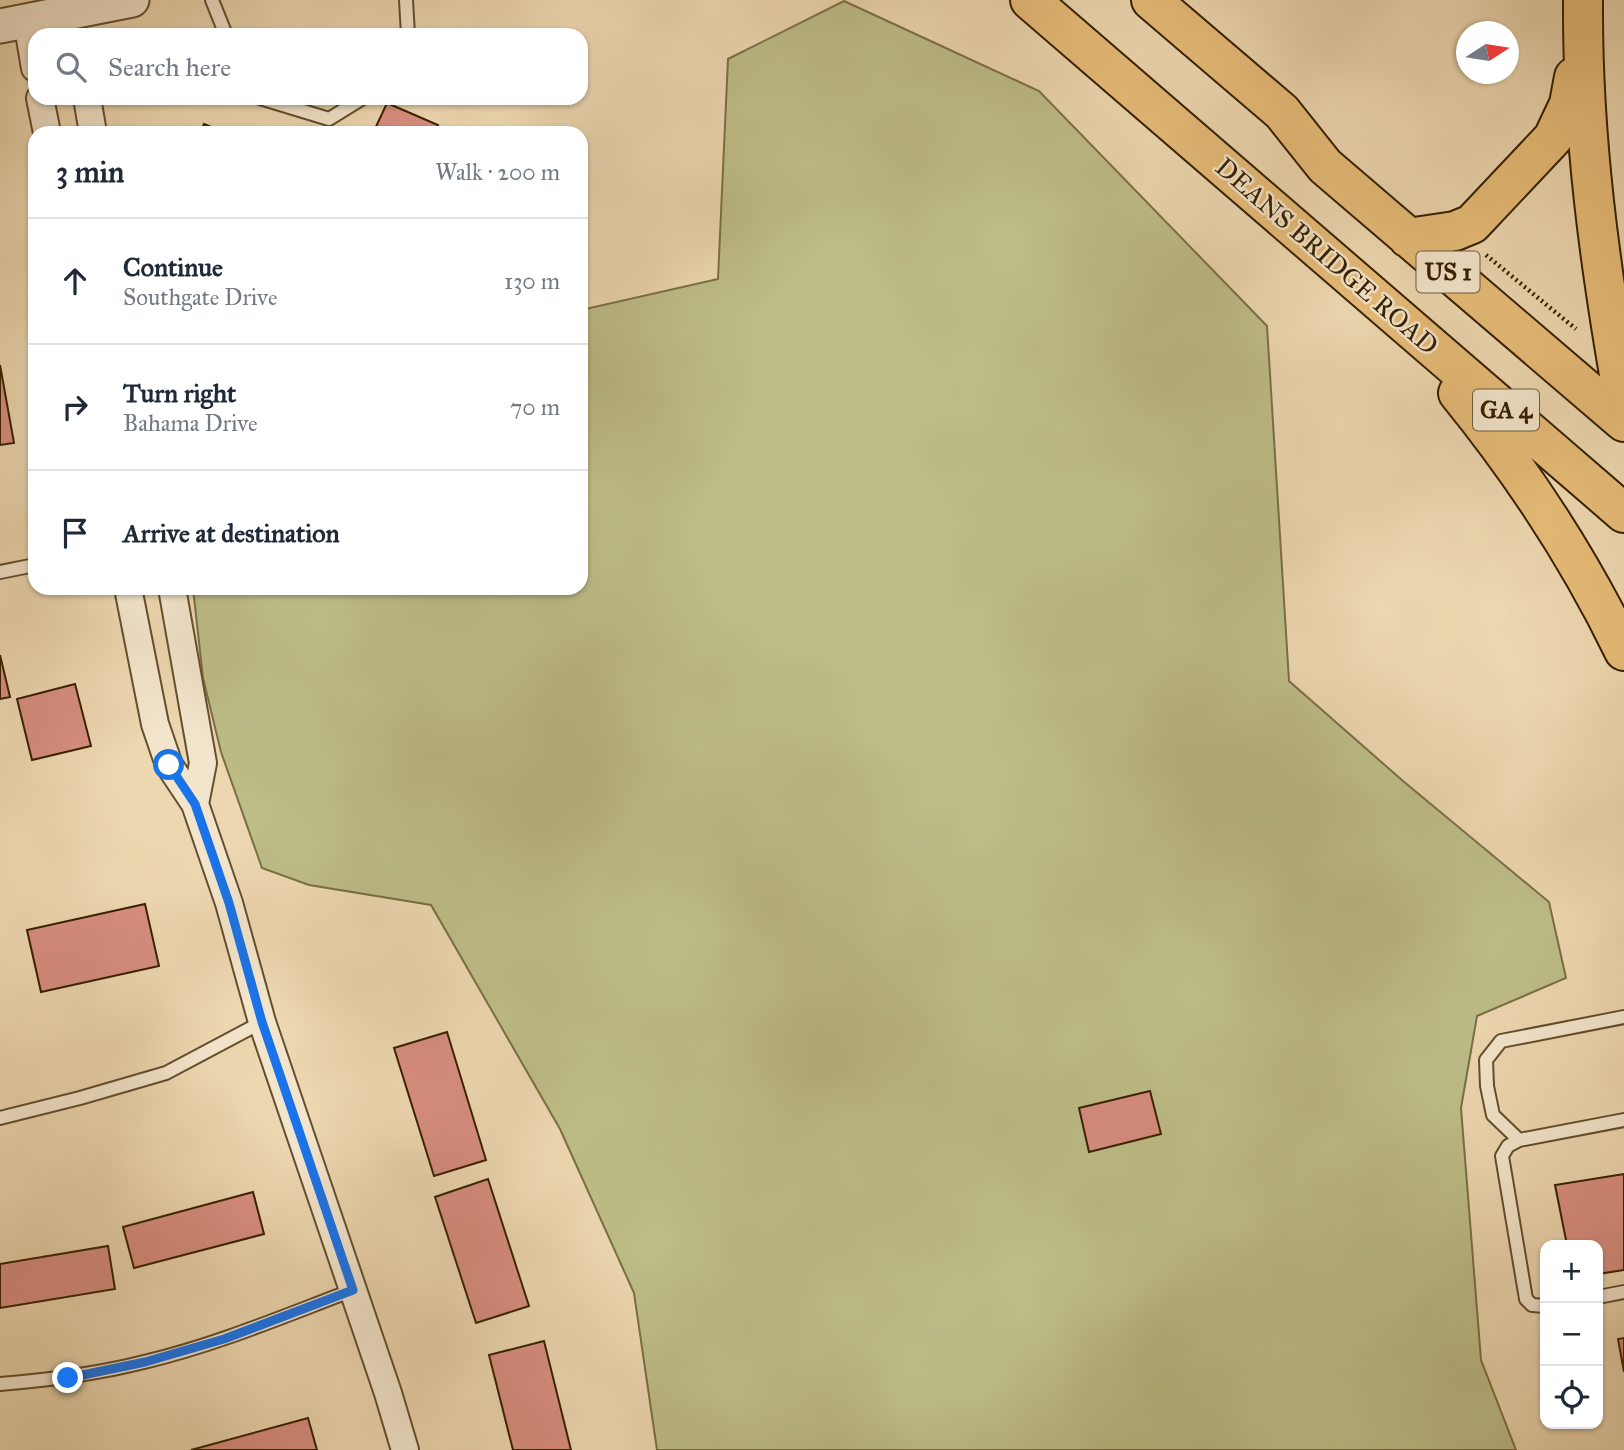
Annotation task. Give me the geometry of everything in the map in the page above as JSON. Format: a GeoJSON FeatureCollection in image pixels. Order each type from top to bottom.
{"type":"FeatureCollection","features":[{"type":"Feature","properties":{"kind":"highway","name":"DEANS BRIDGE ROAD"},"geometry":{"type":"LineString","coordinates":[[1030,0],[1624,513]]}},
{"type":"Feature","properties":{"kind":"highway","name":"US 1"},"geometry":{"type":"LineString","coordinates":[[1151,0],[1282,112],[1325,166],[1624,422]]}},
{"type":"Feature","properties":{"kind":"highway"},"geometry":{"type":"LineString","coordinates":[[1408,238],[1455,231],[1472,224],[1553,138],[1569,104],[1582,15]]}},
{"type":"Feature","properties":{"kind":"highway"},"geometry":{"type":"LineString","coordinates":[[1582,15],[1591,189],[1605,297],[1624,403]]}},
{"type":"Feature","properties":{"kind":"highway","name":"US 1"},"geometry":{"type":"LineString","coordinates":[[1387,307],[1497,441],[1534,492],[1564,539],[1624,651]]}},
{"type":"Feature","properties":{"kind":"street"},"geometry":{"type":"LineString","coordinates":[[28,54],[13,23],[74,23],[132,0]]}},
{"type":"Feature","properties":{"kind":"street"},"geometry":{"type":"LineString","coordinates":[[41,105],[46,126]]}},
{"type":"Feature","properties":{"kind":"street"},"geometry":{"type":"LineString","coordinates":[[88,105],[92,126]]}},
{"type":"Feature","properties":{"kind":"street"},"geometry":{"type":"LineString","coordinates":[[129,595],[155,724],[169,765],[195,804],[229,903],[262,1022],[405,1450]]}},
{"type":"Feature","properties":{"kind":"street"},"geometry":{"type":"LineString","coordinates":[[173,595],[203,764],[195,804]]}},
{"type":"Feature","properties":{"kind":"lane"},"geometry":{"type":"LineString","coordinates":[[212,0],[223,28]]}},
{"type":"Feature","properties":{"kind":"lane"},"geometry":{"type":"LineString","coordinates":[[405,0],[407,28]]}},
{"type":"Feature","properties":{"kind":"lane"},"geometry":{"type":"LineString","coordinates":[[283,105],[329,119],[352,105]]}},
{"type":"Feature","properties":{"kind":"lane"},"geometry":{"type":"LineString","coordinates":[[0,572],[28,566]]}},
{"type":"Feature","properties":{"kind":"lane"},"geometry":{"type":"LineString","coordinates":[[1518,1140],[1493,1115],[1488,1086],[1486,1060],[1502,1041],[1624,1017]]}},
{"type":"Feature","properties":{"kind":"lane"},"geometry":{"type":"LineString","coordinates":[[0,1118],[166,1073],[262,1022]]}},
{"type":"Feature","properties":{"kind":"lane"},"geometry":{"type":"LineString","coordinates":[[1540,1306],[1532,1305],[1526,1299],[1502,1156],[1508,1146],[1518,1140],[1624,1120]]}},
{"type":"Feature","properties":{"kind":"lane"},"geometry":{"type":"LineString","coordinates":[[0,1384],[68,1378],[145,1362],[224,1339],[353,1290]]}},
{"type":"Feature","properties":{"kind":"lane"},"geometry":{"type":"LineString","coordinates":[[1603,1296],[1624,1292]]}},
{"type":"Feature","properties":{"kind":"path"},"geometry":{"type":"LineString","coordinates":[[1485,254],[1582,334]]}},
{"type":"Feature","properties":{"kind":"green space"},"geometry":{"type":"Polygon","coordinates":[[[844,1],[1039,91],[1267,326],[1289,681],[1403,781],[1549,902],[1566,978],[1477,1016],[1461,1108],[1481,1360],[1516,1450],[657,1450],[634,1293],[560,1129],[431,905],[309,885],[262,868],[221,752],[203,678],[194,595],[588,595],[588,308],[718,279],[728,59],[844,1]]]}},
{"type":"Feature","properties":{"kind":"building"},"geometry":{"type":"Polygon","coordinates":[[[386,105],[438,125],[438,126],[376,126],[386,105]]]}},
{"type":"Feature","properties":{"kind":"building"},"geometry":{"type":"Polygon","coordinates":[[[0,365],[14,443],[0,445],[0,365]]]}},
{"type":"Feature","properties":{"kind":"building"},"geometry":{"type":"Polygon","coordinates":[[[0,655],[10,697],[0,699],[0,655]]]}},
{"type":"Feature","properties":{"kind":"building"},"geometry":{"type":"Polygon","coordinates":[[[75,684],[91,746],[32,760],[17,699],[75,684]]]}},
{"type":"Feature","properties":{"kind":"building"},"geometry":{"type":"Polygon","coordinates":[[[145,904],[159,966],[41,992],[27,930],[145,904]]]}},
{"type":"Feature","properties":{"kind":"building"},"geometry":{"type":"Polygon","coordinates":[[[447,1032],[486,1160],[434,1176],[394,1048],[447,1032]]]}},
{"type":"Feature","properties":{"kind":"building"},"geometry":{"type":"Polygon","coordinates":[[[1150,1091],[1161,1134],[1089,1152],[1079,1108],[1150,1091]]]}},
{"type":"Feature","properties":{"kind":"building"},"geometry":{"type":"Polygon","coordinates":[[[1624,1174],[1624,1270],[1603,1273],[1603,1240],[1566,1240],[1555,1185],[1624,1174]]]}},
{"type":"Feature","properties":{"kind":"building"},"geometry":{"type":"Polygon","coordinates":[[[488,1179],[529,1306],[476,1323],[435,1197],[488,1179]]]}},
{"type":"Feature","properties":{"kind":"building"},"geometry":{"type":"Polygon","coordinates":[[[253,1192],[264,1234],[134,1268],[123,1227],[253,1192]]]}},
{"type":"Feature","properties":{"kind":"building"},"geometry":{"type":"Polygon","coordinates":[[[108,1246],[115,1289],[0,1308],[0,1264],[108,1246]]]}},
{"type":"Feature","properties":{"kind":"building"},"geometry":{"type":"Polygon","coordinates":[[[1624,1338],[1624,1372],[1618,1339],[1624,1338]]]}},
{"type":"Feature","properties":{"kind":"building"},"geometry":{"type":"Polygon","coordinates":[[[544,1341],[571,1450],[513,1450],[489,1355],[544,1341]]]}},
{"type":"Feature","properties":{"kind":"building"},"geometry":{"type":"Polygon","coordinates":[[[308,1418],[317,1450],[191,1450],[308,1418]]]}},
{"type":"Feature","properties":{"kind":"route"},"geometry":{"type":"LineString","coordinates":[[68,1378],[145,1362],[224,1339],[353,1290],[262,1022],[229,903],[195,804],[169,765]]}}]}
